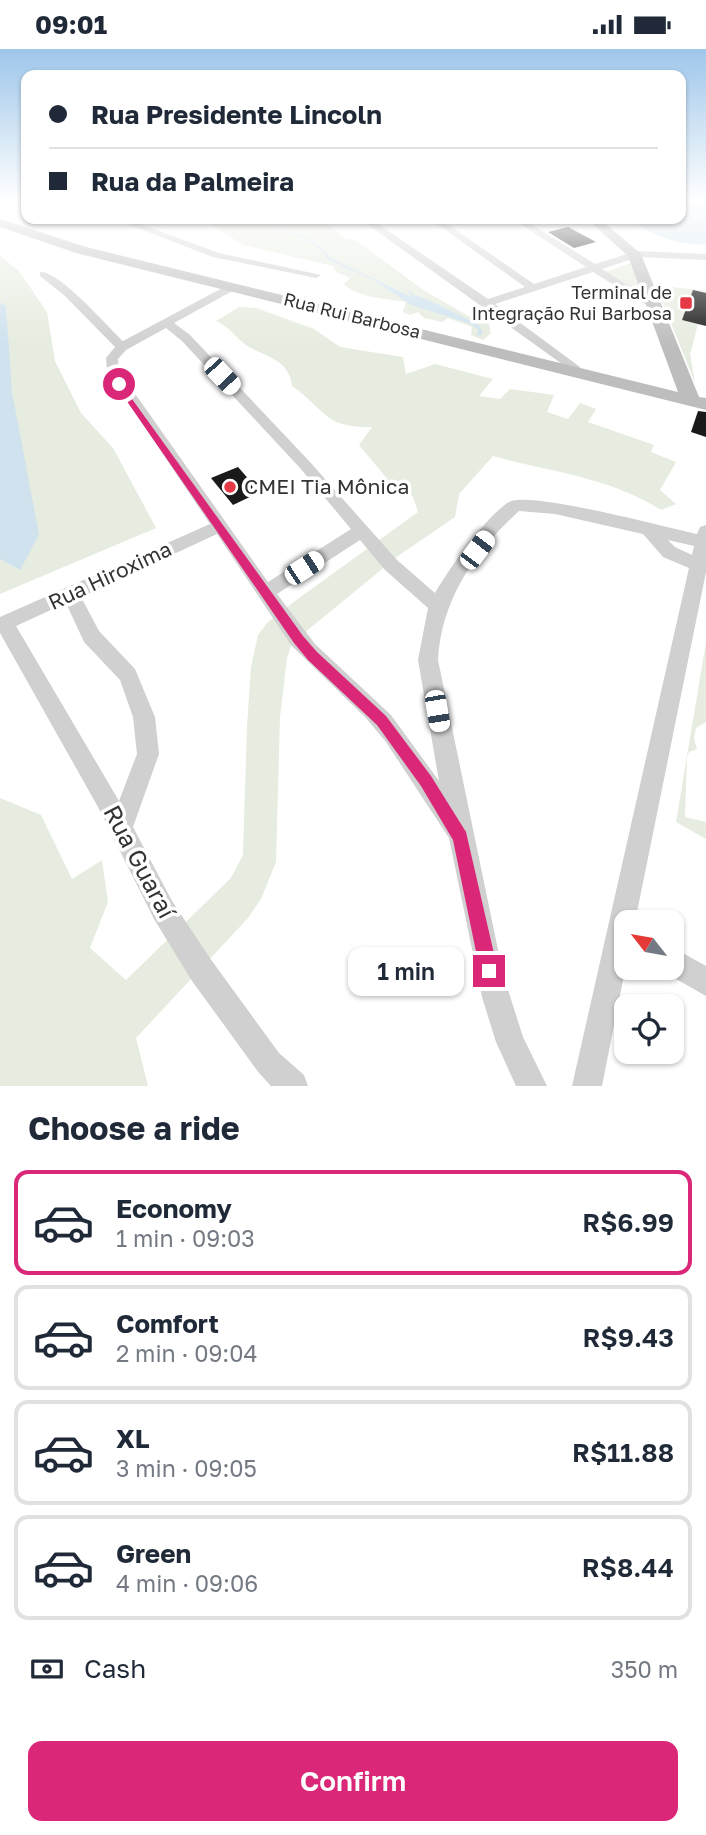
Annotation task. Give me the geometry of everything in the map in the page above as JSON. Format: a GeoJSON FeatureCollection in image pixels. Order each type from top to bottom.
{"type":"FeatureCollection","features":[{"type":"Feature","properties":{"kind":"street","name":"Rua Rui Barbosa"},"geometry":{"type":"LineString","coordinates":[[76,248],[698,402]]}},
{"type":"Feature","properties":{"kind":"street"},"geometry":{"type":"LineString","coordinates":[[199,248],[217,255],[316,275]]}},
{"type":"Feature","properties":{"kind":"street"},"geometry":{"type":"LineString","coordinates":[[408,248],[487,303],[576,370]]}},
{"type":"Feature","properties":{"kind":"street"},"geometry":{"type":"LineString","coordinates":[[476,248],[533,288]]}},
{"type":"Feature","properties":{"kind":"street"},"geometry":{"type":"LineString","coordinates":[[563,248],[653,306]]}},
{"type":"Feature","properties":{"kind":"street"},"geometry":{"type":"LineString","coordinates":[[627,248],[634,254],[653,306],[698,402]]}},
{"type":"Feature","properties":{"kind":"street"},"geometry":{"type":"LineString","coordinates":[[487,303],[634,254],[706,257]]}},
{"type":"Feature","properties":{"kind":"street"},"geometry":{"type":"LineString","coordinates":[[44,275],[69,294],[122,347]]}},
{"type":"Feature","properties":{"kind":"street"},"geometry":{"type":"LineString","coordinates":[[232,287],[122,347],[111,364],[119,384],[299,639],[312,656],[382,720],[426,781],[460,838]]}},
{"type":"Feature","properties":{"kind":"street"},"geometry":{"type":"LineString","coordinates":[[167,323],[222,376],[390,565],[438,605]]}},
{"type":"Feature","properties":{"kind":"street"},"geometry":{"type":"LineString","coordinates":[[533,1086],[514,1055],[500,1020],[460,838],[428,660],[429,636],[438,605],[496,524],[515,505],[555,508],[649,530],[705,536],[628,910]]}},
{"type":"Feature","properties":{"kind":"street","name":"Rua Hiroxima"},"geometry":{"type":"LineString","coordinates":[[2,625],[220,526]]}},
{"type":"Feature","properties":{"kind":"street"},"geometry":{"type":"LineString","coordinates":[[649,530],[669,552],[699,565]]}},
{"type":"Feature","properties":{"kind":"street"},"geometry":{"type":"LineString","coordinates":[[271,600],[366,536]]}},
{"type":"Feature","properties":{"kind":"street"},"geometry":{"type":"LineString","coordinates":[[69,593],[91,636],[128,675],[144,717],[148,754],[121,828]]}},
{"type":"Feature","properties":{"kind":"street","name":"Rua Guaraí"},"geometry":{"type":"LineString","coordinates":[[2,625],[121,828],[163,910],[202,971],[269,1063],[293,1086]]}},
{"type":"Feature","properties":{"kind":"street"},"geometry":{"type":"LineString","coordinates":[[684,968],[706,982]]}},
{"type":"Feature","properties":{"kind":"street"},"geometry":{"type":"LineString","coordinates":[[587,1086],[614,973]]}},
{"type":"Feature","properties":{"kind":"shaded area"},"geometry":{"type":"Polygon","coordinates":[[[258,248],[367,248],[425,291],[477,321],[489,324],[491,333],[483,340],[471,335],[472,327],[448,318],[442,322],[424,318],[418,312],[410,315],[403,312],[406,302],[358,293],[344,284],[350,278],[336,272],[333,266],[258,248]]]}},
{"type":"Feature","properties":{"kind":"shaded area"},"geometry":{"type":"Polygon","coordinates":[[[0,256],[18,270],[47,312],[55,361],[81,413],[113,448],[156,528],[0,594],[0,559],[20,570],[6,306],[0,302],[0,256]]]}},
{"type":"Feature","properties":{"kind":"shaded area"},"geometry":{"type":"Polygon","coordinates":[[[634,262],[645,297],[605,272],[634,262]]]}},
{"type":"Feature","properties":{"kind":"shaded area"},"geometry":{"type":"Polygon","coordinates":[[[656,285],[706,291],[693,291],[682,320],[698,324],[690,354],[695,383],[656,285]]]}},
{"type":"Feature","properties":{"kind":"shaded area"},"geometry":{"type":"Polygon","coordinates":[[[239,307],[256,308],[314,329],[340,347],[403,357],[406,374],[435,364],[493,379],[479,396],[500,399],[510,389],[554,395],[547,412],[568,419],[580,403],[596,409],[588,422],[654,445],[651,452],[676,462],[660,490],[676,504],[661,510],[642,499],[601,483],[493,456],[459,494],[455,517],[398,556],[292,643],[287,658],[280,717],[276,862],[261,899],[248,918],[136,1038],[148,1086],[0,1086],[0,798],[41,815],[72,879],[102,860],[108,902],[90,948],[126,980],[231,878],[243,855],[251,667],[258,635],[267,623],[295,601],[418,512],[413,497],[389,481],[359,445],[372,427],[356,427],[327,416],[292,386],[282,365],[246,345],[216,321],[239,307]]]}},
{"type":"Feature","properties":{"kind":"shaded area"},"geometry":{"type":"Polygon","coordinates":[[[706,642],[706,722],[696,728],[694,738],[697,749],[689,752],[687,757],[685,817],[706,822],[706,839],[676,822],[706,642]]]}},
{"type":"Feature","properties":{"kind":"water"},"geometry":{"type":"Polygon","coordinates":[[[319,248],[331,258],[413,298],[408,292],[411,290],[411,294],[479,325],[483,334],[476,336],[479,330],[471,324],[411,305],[375,281],[326,259],[319,248]]]}},
{"type":"Feature","properties":{"kind":"water"},"geometry":{"type":"Polygon","coordinates":[[[0,302],[6,306],[12,392],[39,535],[20,570],[0,559],[0,302]]]}},
{"type":"Feature","properties":{"kind":"building"},"geometry":{"type":"Polygon","coordinates":[[[693,290],[706,293],[706,326],[682,320],[693,290]]]}},
{"type":"Feature","properties":{"kind":"building"},"geometry":{"type":"Polygon","coordinates":[[[698,411],[706,412],[706,437],[691,432],[698,411]]]}},
{"type":"Feature","properties":{"kind":"building","name":"CMEI Tia Mônica"},"geometry":{"type":"Polygon","coordinates":[[[238,467],[260,492],[233,505],[211,478],[238,467]]]}},
{"type":"Feature","properties":{"kind":"place","name":"Terminal de Integração Rui Barbosa"},"geometry":{"type":"Point","coordinates":[686,303]}},
{"type":"Feature","properties":{"kind":"place","name":"CMEI Tia Mônica"},"geometry":{"type":"Point","coordinates":[230,487]}},
{"type":"Feature","properties":{"kind":"route"},"geometry":{"type":"LineString","coordinates":[[119,384],[312,656],[382,720],[426,781],[460,838],[489,971]]}}]}
